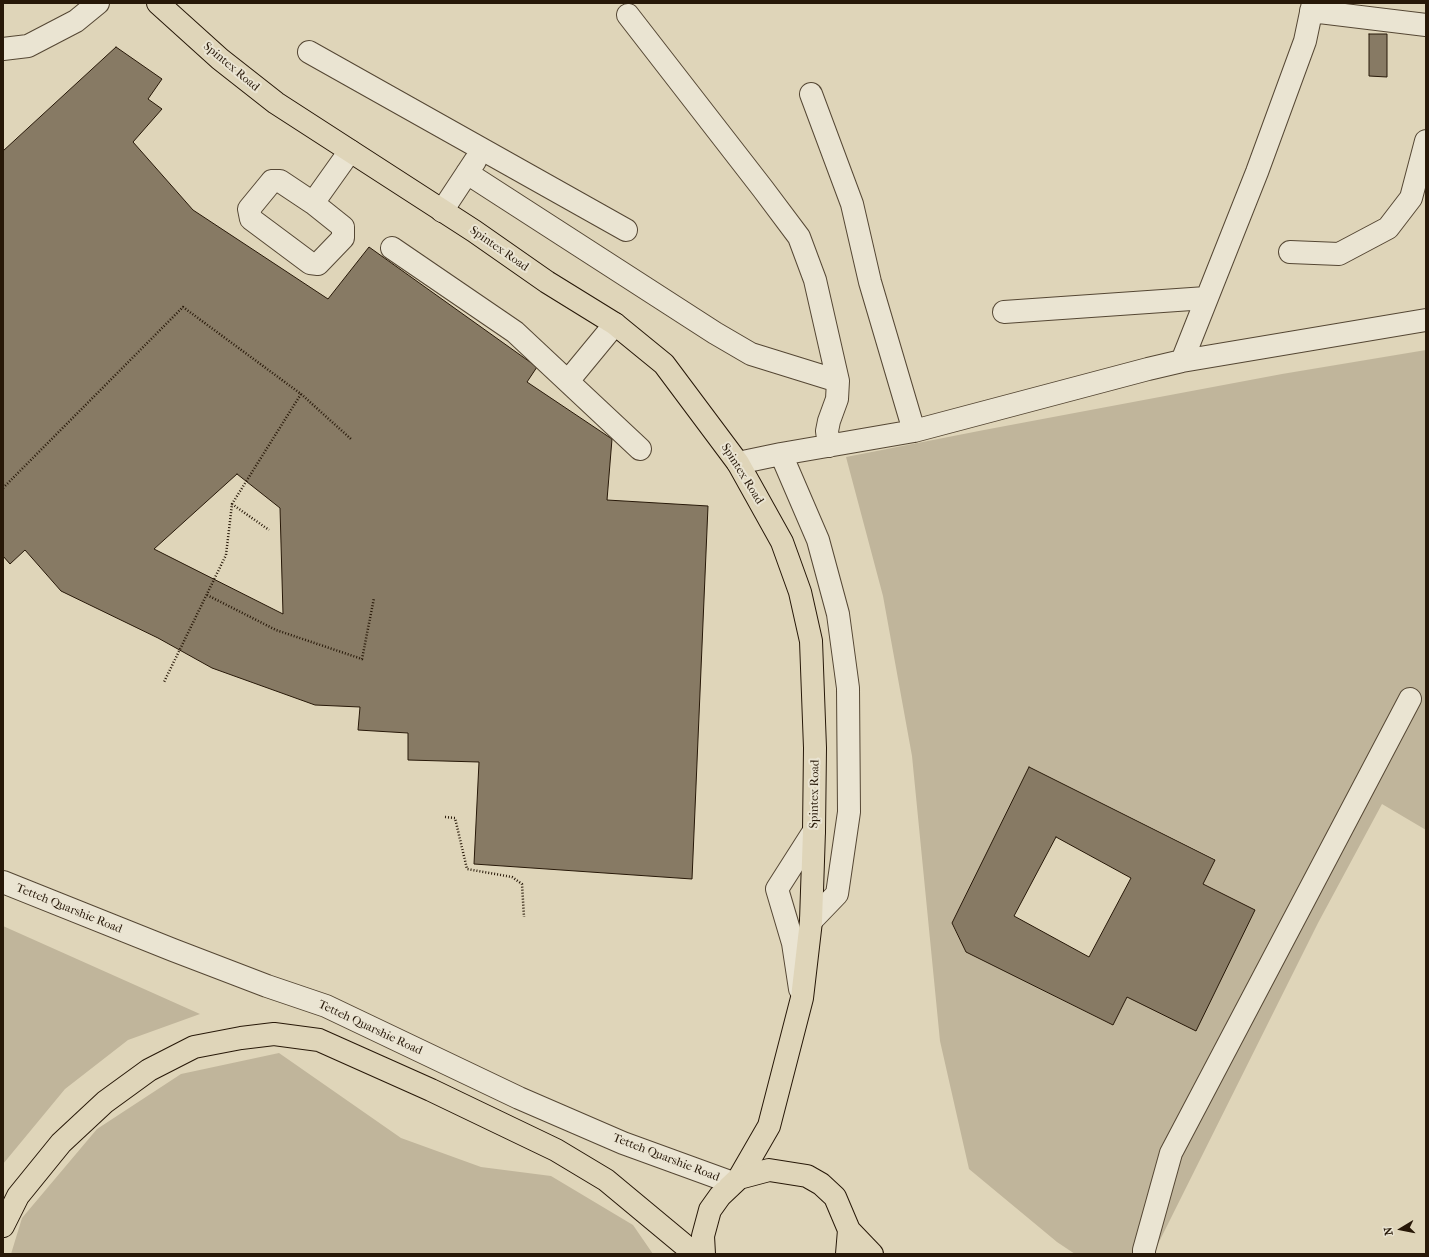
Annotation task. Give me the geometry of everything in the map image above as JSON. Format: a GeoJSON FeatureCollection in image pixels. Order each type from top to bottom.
{"type":"FeatureCollection","features":[{"type":"Feature","properties":{"kind":"main road","name":"Spintex Road"},"geometry":{"type":"LineString","coordinates":[[158,3],[220,59],[276,103],[474,231],[547,282],[615,324],[664,364],[738,463],[782,542],[800,592],[811,641],[816,748],[811,921],[802,998],[769,1126],[736,1181],[720,1196],[710,1210],[703,1236],[704,1254]]}},
{"type":"Feature","properties":{"kind":"main road"},"geometry":{"type":"LineString","coordinates":[[3,1226],[18,1196],[61,1143],[105,1102],[149,1070],[194,1047],[241,1038],[274,1034],[319,1040],[431,1090],[556,1150],[606,1180],[695,1254]]}},
{"type":"Feature","properties":{"kind":"main road"},"geometry":{"type":"LineString","coordinates":[[736,1181],[769,1170],[807,1176],[822,1184],[835,1197],[849,1230],[872,1254]]}},
{"type":"Feature","properties":{"kind":"main road"},"geometry":{"type":"LineString","coordinates":[[847,1254],[849,1230]]}},
{"type":"Feature","properties":{"kind":"street"},"geometry":{"type":"LineString","coordinates":[[3,49],[28,46],[76,21],[98,3]]}},
{"type":"Feature","properties":{"kind":"street"},"geometry":{"type":"LineString","coordinates":[[1182,361],[1257,172],[1305,41],[1312,7],[1426,25]]}},
{"type":"Feature","properties":{"kind":"street"},"geometry":{"type":"LineString","coordinates":[[628,15],[799,237],[815,280],[838,381],[837,399],[827,431],[829,446]]}},
{"type":"Feature","properties":{"kind":"street"},"geometry":{"type":"LineString","coordinates":[[309,52],[626,230]]}},
{"type":"Feature","properties":{"kind":"street"},"geometry":{"type":"LineString","coordinates":[[812,94],[852,204],[870,282],[914,431]]}},
{"type":"Feature","properties":{"kind":"street"},"geometry":{"type":"LineString","coordinates":[[1290,252],[1339,254],[1388,228],[1411,198],[1426,141]]}},
{"type":"Feature","properties":{"kind":"street"},"geometry":{"type":"LineString","coordinates":[[442,210],[482,150]]}},
{"type":"Feature","properties":{"kind":"street"},"geometry":{"type":"LineString","coordinates":[[313,203],[350,151]]}},
{"type":"Feature","properties":{"kind":"street"},"geometry":{"type":"LineString","coordinates":[[467,173],[715,334],[751,354],[838,381]]}},
{"type":"Feature","properties":{"kind":"street"},"geometry":{"type":"LineString","coordinates":[[392,248],[515,332],[640,449]]}},
{"type":"Feature","properties":{"kind":"street"},"geometry":{"type":"LineString","coordinates":[[1004,312],[1206,298]]}},
{"type":"Feature","properties":{"kind":"street"},"geometry":{"type":"LineString","coordinates":[[738,463],[914,431],[1182,361],[1426,320]]}},
{"type":"Feature","properties":{"kind":"street"},"geometry":{"type":"LineString","coordinates":[[568,381],[615,324]]}},
{"type":"Feature","properties":{"kind":"street"},"geometry":{"type":"LineString","coordinates":[[781,454],[818,540],[838,614],[848,688],[849,812],[837,894],[811,921]]}},
{"type":"Feature","properties":{"kind":"street"},"geometry":{"type":"LineString","coordinates":[[1144,1254],[1171,1153],[1410,699]]}},
{"type":"Feature","properties":{"kind":"street"},"geometry":{"type":"LineString","coordinates":[[802,998],[792,943],[778,890],[814,831]]}},
{"type":"Feature","properties":{"kind":"street","name":"Tetteh Quarshie Road"},"geometry":{"type":"LineString","coordinates":[[3,882],[173,950],[267,986],[326,1006],[519,1098],[616,1140],[736,1181]]}},
{"type":"Feature","properties":{"kind":"path"},"geometry":{"type":"LineString","coordinates":[[3,488],[183,307],[302,394],[351,439]]}},
{"type":"Feature","properties":{"kind":"path"},"geometry":{"type":"LineString","coordinates":[[164,682],[226,555],[232,504],[302,394]]}},
{"type":"Feature","properties":{"kind":"path"},"geometry":{"type":"LineString","coordinates":[[232,504],[269,530]]}},
{"type":"Feature","properties":{"kind":"path"},"geometry":{"type":"LineString","coordinates":[[207,595],[276,630],[362,659],[374,598]]}},
{"type":"Feature","properties":{"kind":"path"},"geometry":{"type":"LineString","coordinates":[[444,816],[455,818],[467,869],[512,877],[522,884],[524,917]]}},
{"type":"Feature","properties":{"kind":"shaded area"},"geometry":{"type":"Polygon","coordinates":[[[1426,350],[1426,830],[1382,804],[1318,923],[1153,1254],[1075,1254],[1057,1242],[969,1169],[940,1041],[912,756],[883,596],[846,457],[1282,374],[1426,350]],[[1029,767],[952,924],[966,952],[1113,1025],[1127,997],[1255,910],[1203,884],[1215,859],[1029,767]]]}},
{"type":"Feature","properties":{"kind":"shaded area"},"geometry":{"type":"Polygon","coordinates":[[[3,926],[200,1014],[128,1040],[65,1089],[3,1164],[3,926]]]}},
{"type":"Feature","properties":{"kind":"shaded area"},"geometry":{"type":"Polygon","coordinates":[[[279,1053],[401,1138],[481,1167],[551,1176],[633,1225],[653,1254],[11,1254],[22,1218],[97,1129],[181,1074],[279,1053]]]}},
{"type":"Feature","properties":{"kind":"building"},"geometry":{"type":"Polygon","coordinates":[[[1369,34],[1387,34],[1387,77],[1369,76],[1369,34]]]}},
{"type":"Feature","properties":{"kind":"building"},"geometry":{"type":"Polygon","coordinates":[[[116,47],[162,79],[148,99],[162,109],[133,142],[193,210],[328,299],[369,247],[537,367],[527,382],[612,439],[607,500],[708,506],[692,879],[474,864],[479,762],[408,760],[408,733],[358,730],[360,707],[315,705],[212,668],[158,638],[61,591],[25,550],[10,564],[3,556],[3,151],[116,47]],[[237,474],[154,549],[283,614],[280,508],[237,474]]]}},
{"type":"Feature","properties":{"kind":"building"},"geometry":{"type":"Polygon","coordinates":[[[1029,767],[1215,860],[1203,884],[1255,910],[1196,1031],[1127,997],[1113,1025],[966,952],[952,923],[1029,767]],[[1056,837],[1014,916],[1089,957],[1131,878],[1056,837]]]}}]}
